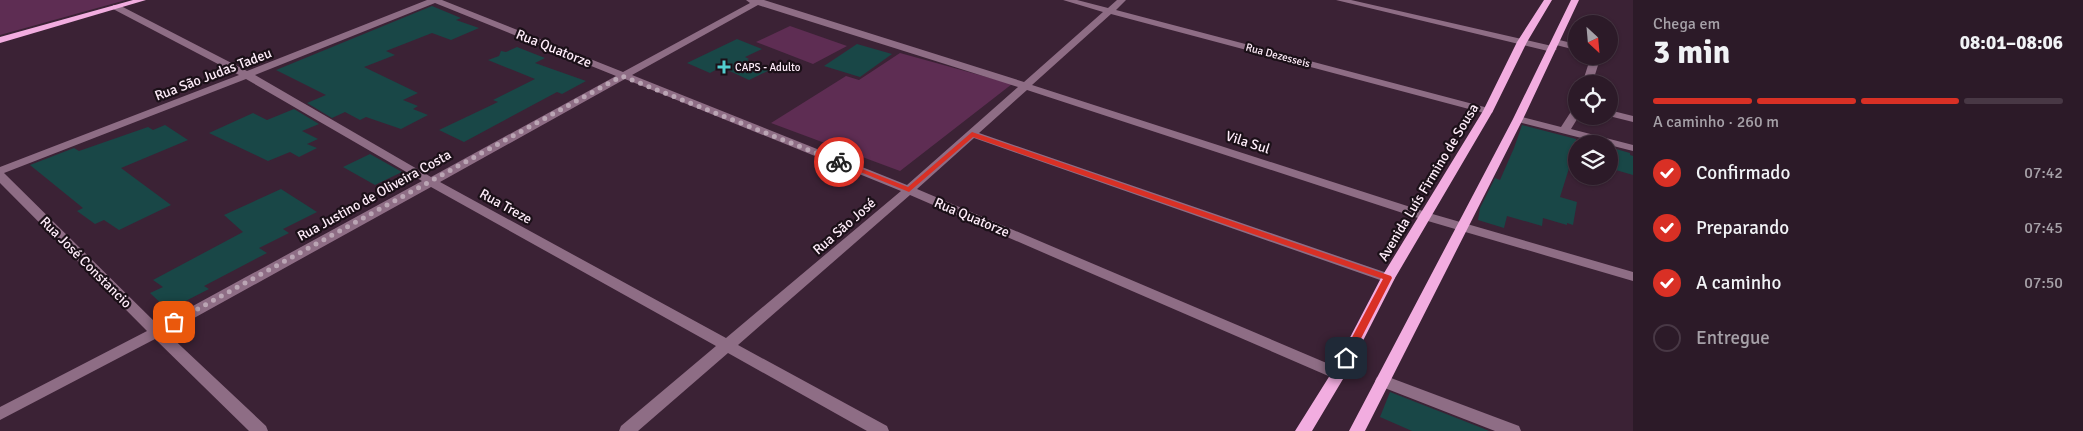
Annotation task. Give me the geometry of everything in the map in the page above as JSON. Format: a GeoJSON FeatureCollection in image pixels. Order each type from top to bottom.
{"type":"FeatureCollection","features":[{"type":"Feature","properties":{"kind":"main road"},"geometry":{"type":"LineString","coordinates":[[0,40],[142,0]]}},
{"type":"Feature","properties":{"kind":"main road","name":"Avenida Luís Firmino de Sousa"},"geometry":{"type":"LineString","coordinates":[[1303,431],[1338,374],[1388,278],[1488,111],[1522,42],[1548,0]]}},
{"type":"Feature","properties":{"kind":"main road"},"geometry":{"type":"LineString","coordinates":[[1357,431],[1518,119],[1575,0]]}},
{"type":"Feature","properties":{"kind":"street","name":"Rua São Judas Tadeu"},"geometry":{"type":"LineString","coordinates":[[0,170],[247,76],[435,0]]}},
{"type":"Feature","properties":{"kind":"street","name":"Rua Quatorze"},"geometry":{"type":"LineString","coordinates":[[435,0],[909,190],[1338,374]]}},
{"type":"Feature","properties":{"kind":"street","name":"Rua Dezesseis"},"geometry":{"type":"LineString","coordinates":[[1067,0],[1488,111]]}},
{"type":"Feature","properties":{"kind":"street","name":"Rua São José"},"geometry":{"type":"LineString","coordinates":[[628,431],[909,190],[1122,0]]}},
{"type":"Feature","properties":{"kind":"street"},"geometry":{"type":"LineString","coordinates":[[1340,0],[1522,42],[1568,47]]}},
{"type":"Feature","properties":{"kind":"street","name":"Rua Justino de Oliveira Costa"},"geometry":{"type":"LineString","coordinates":[[0,414],[157,332],[756,1]]}},
{"type":"Feature","properties":{"kind":"street","name":"Vila Sul"},"geometry":{"type":"LineString","coordinates":[[756,1],[1425,216],[1633,277]]}},
{"type":"Feature","properties":{"kind":"street","name":"Rua Treze"},"geometry":{"type":"LineString","coordinates":[[116,7],[247,76],[430,181],[881,431]]}},
{"type":"Feature","properties":{"kind":"street"},"geometry":{"type":"LineString","coordinates":[[1618,115],[1633,119]]}},
{"type":"Feature","properties":{"kind":"street"},"geometry":{"type":"LineString","coordinates":[[1518,119],[1633,148]]}},
{"type":"Feature","properties":{"kind":"street"},"geometry":{"type":"LineString","coordinates":[[1564,131],[1568,125]]}},
{"type":"Feature","properties":{"kind":"street"},"geometry":{"type":"LineString","coordinates":[[972,134],[1388,278]]}},
{"type":"Feature","properties":{"kind":"street","name":"Rua José Constancio"},"geometry":{"type":"LineString","coordinates":[[0,176],[260,431]]}},
{"type":"Feature","properties":{"kind":"street"},"geometry":{"type":"LineString","coordinates":[[1383,381],[1513,431]]}},
{"type":"Feature","properties":{"kind":"shaded area"},"geometry":{"type":"Polygon","coordinates":[[[0,0],[126,0],[0,35],[0,0]]]}},
{"type":"Feature","properties":{"kind":"shaded area"},"geometry":{"type":"Polygon","coordinates":[[[790,26],[847,46],[813,64],[756,42],[790,26]]]}},
{"type":"Feature","properties":{"kind":"shaded area"},"geometry":{"type":"Polygon","coordinates":[[[900,53],[1012,84],[900,171],[771,123],[846,76],[859,80],[900,53]]]}},
{"type":"Feature","properties":{"kind":"building"},"geometry":{"type":"Polygon","coordinates":[[[432,6],[461,18],[456,20],[479,28],[451,40],[432,33],[386,51],[395,55],[364,67],[418,93],[403,100],[418,106],[413,109],[428,115],[401,129],[366,117],[360,120],[345,112],[332,118],[307,103],[326,95],[276,70],[432,6]]]}},
{"type":"Feature","properties":{"kind":"building"},"geometry":{"type":"Polygon","coordinates":[[[737,39],[762,49],[745,57],[749,59],[747,60],[770,70],[749,80],[721,67],[710,73],[687,63],[737,39]]]}},
{"type":"Feature","properties":{"kind":"building"},"geometry":{"type":"Polygon","coordinates":[[[857,44],[892,54],[860,77],[824,66],[857,44]]]}},
{"type":"Feature","properties":{"kind":"building"},"geometry":{"type":"Polygon","coordinates":[[[517,47],[545,58],[535,63],[586,81],[562,94],[557,92],[464,142],[439,130],[498,102],[493,100],[535,79],[488,60],[499,56],[501,51],[506,52],[517,47]]]}},
{"type":"Feature","properties":{"kind":"building"},"geometry":{"type":"Polygon","coordinates":[[[294,109],[319,124],[302,131],[318,139],[307,144],[317,148],[299,157],[290,152],[268,161],[209,133],[253,113],[267,120],[294,109]]]}},
{"type":"Feature","properties":{"kind":"building"},"geometry":{"type":"Polygon","coordinates":[[[165,125],[188,140],[121,168],[171,205],[119,230],[104,220],[95,224],[77,211],[83,208],[30,165],[74,148],[79,151],[148,127],[153,130],[165,125]]]}},
{"type":"Feature","properties":{"kind":"building"},"geometry":{"type":"Polygon","coordinates":[[[1522,125],[1568,137],[1568,172],[1560,197],[1577,202],[1573,225],[1543,218],[1542,226],[1507,216],[1504,228],[1478,220],[1480,208],[1495,178],[1500,180],[1522,125]]]}},
{"type":"Feature","properties":{"kind":"building"},"geometry":{"type":"Polygon","coordinates":[[[1618,150],[1630,153],[1633,156],[1633,175],[1618,171],[1618,150]]]}},
{"type":"Feature","properties":{"kind":"building"},"geometry":{"type":"Polygon","coordinates":[[[370,154],[402,172],[375,185],[343,167],[370,154]]]}},
{"type":"Feature","properties":{"kind":"building"},"geometry":{"type":"Polygon","coordinates":[[[281,189],[317,212],[283,229],[289,233],[259,248],[267,253],[204,286],[209,289],[168,310],[150,293],[163,287],[153,280],[243,232],[224,215],[281,189]]]}},
{"type":"Feature","properties":{"kind":"building"},"geometry":{"type":"Polygon","coordinates":[[[1390,392],[1489,431],[1412,431],[1380,417],[1390,392]]]}},
{"type":"Feature","properties":{"kind":"way so far"},"geometry":{"type":"LineString","coordinates":[[174,322],[622,76],[839,162]]}},
{"type":"Feature","properties":{"kind":"place","name":"CAPS - Adulto"},"geometry":{"type":"Point","coordinates":[724,67]}},
{"type":"Feature","properties":{"kind":"route"},"geometry":{"type":"LineString","coordinates":[[839,162],[909,190],[972,134],[1388,278],[1346,358]]}}]}
